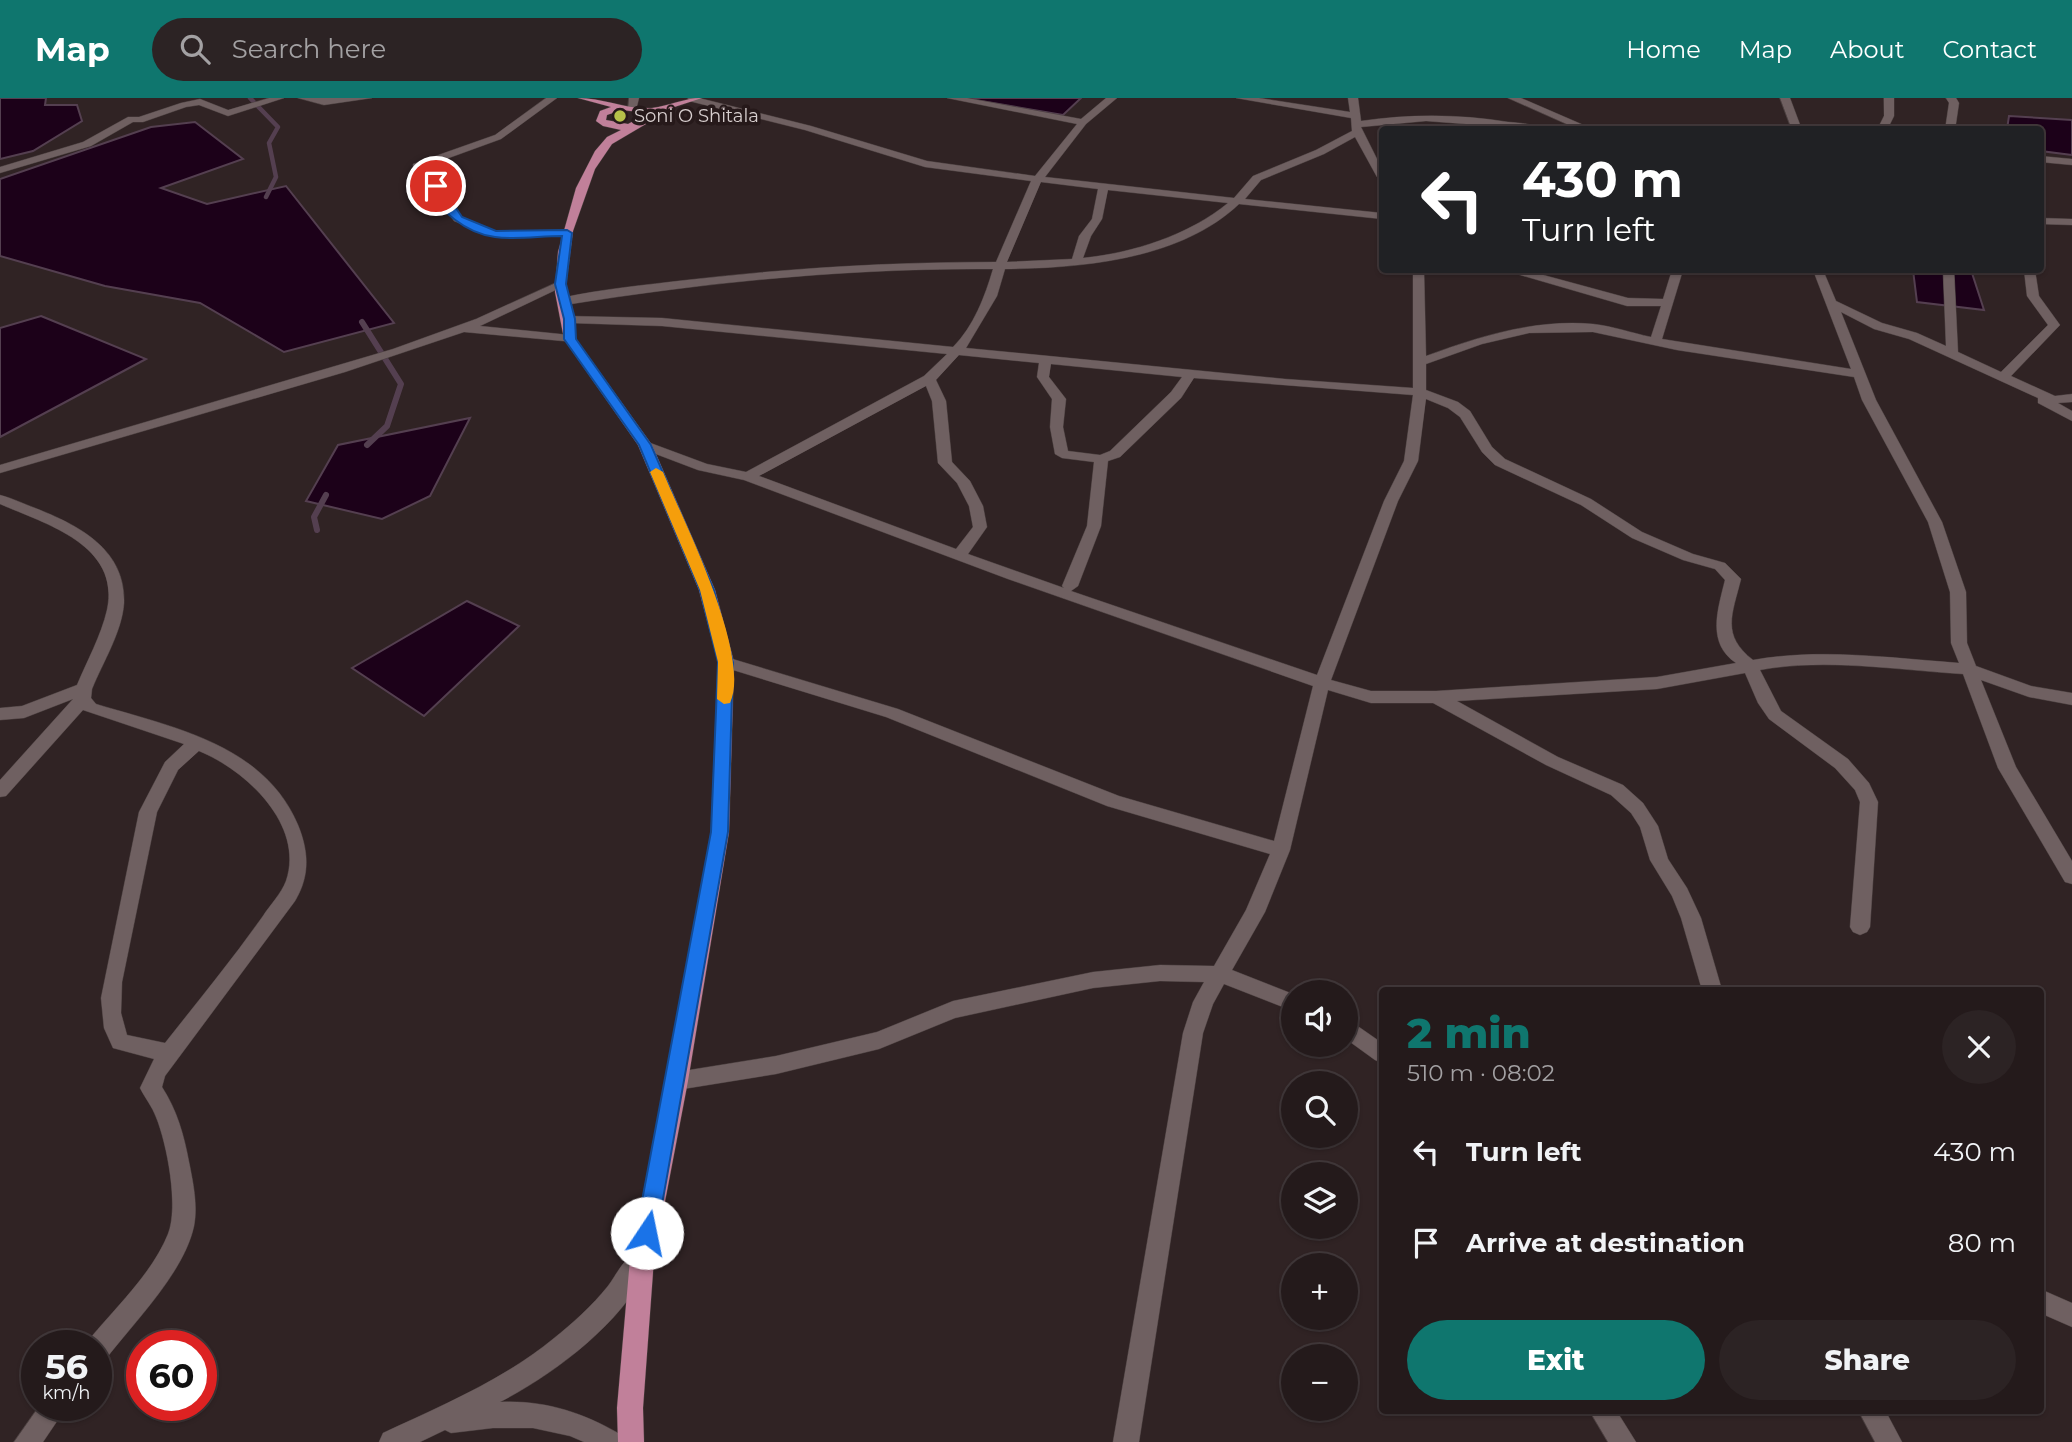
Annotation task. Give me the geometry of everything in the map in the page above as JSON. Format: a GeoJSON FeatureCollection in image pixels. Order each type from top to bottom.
{"type":"FeatureCollection","features":[{"type":"Feature","properties":{"kind":"main road"},"geometry":{"type":"LineString","coordinates":[[583,98],[604,127]]}},
{"type":"Feature","properties":{"kind":"main road"},"geometry":{"type":"LineString","coordinates":[[583,98],[621,107],[634,103],[651,111],[695,99]]}},
{"type":"Feature","properties":{"kind":"main road"},"geometry":{"type":"LineString","coordinates":[[621,107],[604,127],[567,233],[565,301],[570,339],[645,445],[707,590],[726,662],[720,832],[677,1081],[642,1259],[631,1442]]}},
{"type":"Feature","properties":{"kind":"main road"},"geometry":{"type":"LineString","coordinates":[[604,127],[636,125],[649,119],[651,111]]}},
{"type":"Feature","properties":{"kind":"main road"},"geometry":{"type":"LineString","coordinates":[[604,127],[636,125]]}},
{"type":"Feature","properties":{"kind":"street"},"geometry":{"type":"LineString","coordinates":[[0,170],[87,144],[131,119],[141,120],[192,103],[200,102],[228,113],[279,98]]}},
{"type":"Feature","properties":{"kind":"street"},"geometry":{"type":"LineString","coordinates":[[303,98],[324,102],[367,98]]}},
{"type":"Feature","properties":{"kind":"street"},"geometry":{"type":"LineString","coordinates":[[552,98],[498,137],[417,166],[436,186],[446,205],[458,219],[495,234],[567,233]]}},
{"type":"Feature","properties":{"kind":"street"},"geometry":{"type":"LineString","coordinates":[[952,98],[1083,122]]}},
{"type":"Feature","properties":{"kind":"street"},"geometry":{"type":"LineString","coordinates":[[748,477],[929,379],[979,323],[1000,265],[1036,181],[1083,122],[1112,98]]}},
{"type":"Feature","properties":{"kind":"street"},"geometry":{"type":"LineString","coordinates":[[1241,98],[1356,124],[1391,118],[1455,117],[1521,126]]}},
{"type":"Feature","properties":{"kind":"street"},"geometry":{"type":"LineString","coordinates":[[1353,98],[1356,124],[1379,171]]}},
{"type":"Feature","properties":{"kind":"street"},"geometry":{"type":"LineString","coordinates":[[1785,98],[1796,126]]}},
{"type":"Feature","properties":{"kind":"street"},"geometry":{"type":"LineString","coordinates":[[1884,126],[1889,116],[1889,98]]}},
{"type":"Feature","properties":{"kind":"street"},"geometry":{"type":"LineString","coordinates":[[1951,98],[1954,103],[1951,126]]}},
{"type":"Feature","properties":{"kind":"street"},"geometry":{"type":"LineString","coordinates":[[695,99],[885,149],[925,164],[1036,181],[1379,216]]}},
{"type":"Feature","properties":{"kind":"street"},"geometry":{"type":"LineString","coordinates":[[1519,99],[1581,126]]}},
{"type":"Feature","properties":{"kind":"street"},"geometry":{"type":"LineString","coordinates":[[0,469],[70,446],[330,374],[455,331],[565,301],[648,287],[821,271],[921,265],[1076,263],[1113,259],[1157,246],[1207,223],[1237,201],[1257,178],[1320,152],[1356,124]]}},
{"type":"Feature","properties":{"kind":"street"},"geometry":{"type":"LineString","coordinates":[[2044,159],[2072,162]]}},
{"type":"Feature","properties":{"kind":"street"},"geometry":{"type":"LineString","coordinates":[[1076,263],[1086,236],[1097,219],[1103,188]]}},
{"type":"Feature","properties":{"kind":"street"},"geometry":{"type":"LineString","coordinates":[[2044,221],[2072,222]]}},
{"type":"Feature","properties":{"kind":"street"},"geometry":{"type":"LineString","coordinates":[[1126,1442],[1193,1033],[1202,1002],[1221,974],[1255,912],[1281,850],[1322,684],[1391,501],[1411,461],[1420,392],[1418,273]]}},
{"type":"Feature","properties":{"kind":"street"},"geometry":{"type":"LineString","coordinates":[[1525,273],[1627,302],[1667,303]]}},
{"type":"Feature","properties":{"kind":"street"},"geometry":{"type":"LineString","coordinates":[[1656,340],[1677,273]]}},
{"type":"Feature","properties":{"kind":"street"},"geometry":{"type":"LineString","coordinates":[[1819,273],[1857,373],[1935,522],[1958,592],[1959,643],[2007,768],[2072,877]]}},
{"type":"Feature","properties":{"kind":"street"},"geometry":{"type":"LineString","coordinates":[[1949,273],[1952,353]]}},
{"type":"Feature","properties":{"kind":"street"},"geometry":{"type":"LineString","coordinates":[[2004,377],[2054,325],[2033,296],[2030,273]]}},
{"type":"Feature","properties":{"kind":"street"},"geometry":{"type":"LineString","coordinates":[[565,301],[662,322],[1190,374],[1420,392],[1453,405],[1465,414],[1487,449],[1500,461],[1586,502],[1637,535],[1728,571],[1733,579],[1727,594],[1725,638],[1732,653],[1750,666],[1764,704],[1774,715],[1849,770],[1863,786],[1869,802],[1860,926]]}},
{"type":"Feature","properties":{"kind":"street"},"geometry":{"type":"LineString","coordinates":[[1829,302],[1878,326],[1952,353],[2053,400]]}},
{"type":"Feature","properties":{"kind":"street"},"geometry":{"type":"LineString","coordinates":[[1420,362],[1478,341],[1529,329],[1593,328],[1857,373]]}},
{"type":"Feature","properties":{"kind":"street"},"geometry":{"type":"LineString","coordinates":[[455,331],[489,329],[570,339]]}},
{"type":"Feature","properties":{"kind":"street"},"geometry":{"type":"LineString","coordinates":[[1046,358],[1043,377],[1059,399],[1054,426],[1062,454],[1101,459],[1115,454],[1176,395],[1190,374]]}},
{"type":"Feature","properties":{"kind":"street"},"geometry":{"type":"LineString","coordinates":[[929,379],[939,401],[945,463],[963,481],[976,506],[980,527],[960,554]]}},
{"type":"Feature","properties":{"kind":"street"},"geometry":{"type":"LineString","coordinates":[[2072,398],[2043,400],[2072,417]]}},
{"type":"Feature","properties":{"kind":"street"},"geometry":{"type":"LineString","coordinates":[[645,445],[703,467],[748,477],[1013,576],[1322,684],[1371,697],[1436,697],[1657,683],[1786,660],[1836,660],[1967,669],[2029,691],[2072,699]]}},
{"type":"Feature","properties":{"kind":"street"},"geometry":{"type":"LineString","coordinates":[[1070,586],[1094,526],[1101,459]]}},
{"type":"Feature","properties":{"kind":"street"},"geometry":{"type":"LineString","coordinates":[[0,499],[59,522],[98,549],[109,564],[116,603],[84,694],[0,791]]}},
{"type":"Feature","properties":{"kind":"street"},"geometry":{"type":"LineString","coordinates":[[726,662],[892,713],[1113,801],[1281,850]]}},
{"type":"Feature","properties":{"kind":"street"},"geometry":{"type":"LineString","coordinates":[[0,714],[24,712],[84,694]]}},
{"type":"Feature","properties":{"kind":"street"},"geometry":{"type":"LineString","coordinates":[[84,694],[90,708],[197,743],[228,757],[253,774],[288,816],[299,861],[295,884],[248,955],[156,1072],[151,1088],[170,1121],[176,1147],[181,1178],[182,1228],[163,1268],[112,1331]]}},
{"type":"Feature","properties":{"kind":"street"},"geometry":{"type":"LineString","coordinates":[[1436,697],[1552,761],[1617,790],[1637,808],[1648,826],[1659,860],[1691,918],[1711,987]]}},
{"type":"Feature","properties":{"kind":"street"},"geometry":{"type":"LineString","coordinates":[[169,1053],[120,1042],[114,1032],[110,1006],[112,982],[148,811],[171,766],[197,743]]}},
{"type":"Feature","properties":{"kind":"street"},"geometry":{"type":"LineString","coordinates":[[677,1081],[776,1065],[853,1047],[879,1040],[953,1010],[1093,980],[1160,973],[1221,974],[1281,998]]}},
{"type":"Feature","properties":{"kind":"street"},"geometry":{"type":"LineString","coordinates":[[1358,1036],[1379,1052]]}},
{"type":"Feature","properties":{"kind":"street"},"geometry":{"type":"LineString","coordinates":[[392,1442],[533,1372],[618,1298],[642,1259]]}},
{"type":"Feature","properties":{"kind":"street"},"geometry":{"type":"LineString","coordinates":[[2044,1303],[2072,1315]]}},
{"type":"Feature","properties":{"kind":"street"},"geometry":{"type":"LineString","coordinates":[[433,1422],[500,1413],[540,1414],[579,1426],[609,1442]]}},
{"type":"Feature","properties":{"kind":"street"},"geometry":{"type":"LineString","coordinates":[[1604,1414],[1623,1442]]}},
{"type":"Feature","properties":{"kind":"street"},"geometry":{"type":"LineString","coordinates":[[1872,1414],[1889,1442]]}},
{"type":"Feature","properties":{"kind":"street"},"geometry":{"type":"LineString","coordinates":[[27,1442],[43,1421]]}},
{"type":"Feature","properties":{"kind":"shaded area"},"geometry":{"type":"Polygon","coordinates":[[[0,98],[46,98],[45,105],[77,105],[82,121],[33,151],[0,159],[0,98]]]}},
{"type":"Feature","properties":{"kind":"shaded area"},"geometry":{"type":"Polygon","coordinates":[[[964,98],[1081,98],[1063,115],[964,98]]]}},
{"type":"Feature","properties":{"kind":"shaded area"},"geometry":{"type":"Polygon","coordinates":[[[2009,116],[2072,120],[2072,155],[2044,151],[2044,126],[2007,126],[2009,116]]]}},
{"type":"Feature","properties":{"kind":"shaded area"},"geometry":{"type":"Polygon","coordinates":[[[195,122],[243,159],[161,188],[207,204],[286,186],[394,323],[284,352],[200,303],[105,286],[0,256],[0,179],[151,127],[195,122]]]}},
{"type":"Feature","properties":{"kind":"shaded area"},"geometry":{"type":"Polygon","coordinates":[[[1913,273],[1972,273],[1984,310],[1917,302],[1913,273]]]}},
{"type":"Feature","properties":{"kind":"shaded area"},"geometry":{"type":"Polygon","coordinates":[[[41,316],[146,359],[0,437],[0,328],[41,316]]]}},
{"type":"Feature","properties":{"kind":"shaded area"},"geometry":{"type":"Polygon","coordinates":[[[470,418],[430,496],[382,519],[306,501],[338,445],[470,418]]]}},
{"type":"Feature","properties":{"kind":"shaded area"},"geometry":{"type":"Polygon","coordinates":[[[467,601],[519,626],[424,716],[352,668],[467,601]]]}},
{"type":"Feature","properties":{"kind":"waterway"},"geometry":{"type":"LineString","coordinates":[[250,98],[278,127],[269,143],[276,177],[266,197]]}},
{"type":"Feature","properties":{"kind":"waterway"},"geometry":{"type":"LineString","coordinates":[[362,322],[401,384],[387,426],[367,445]]}},
{"type":"Feature","properties":{"kind":"waterway"},"geometry":{"type":"LineString","coordinates":[[317,530],[314,517],[326,495]]}},
{"type":"Feature","properties":{"kind":"slow traffic"},"geometry":{"type":"LineString","coordinates":[[656,472],[707,590],[726,662],[724,699]]}},
{"type":"Feature","properties":{"kind":"place","name":"Soni O Shitala"},"geometry":{"type":"Point","coordinates":[620,116]}},
{"type":"Feature","properties":{"kind":"route"},"geometry":{"type":"LineString","coordinates":[[436,186],[446,205],[458,219],[495,234],[567,233],[560,284],[570,319],[570,339],[645,445],[707,590],[726,662],[720,832],[677,1081],[647,1233]]}}]}
